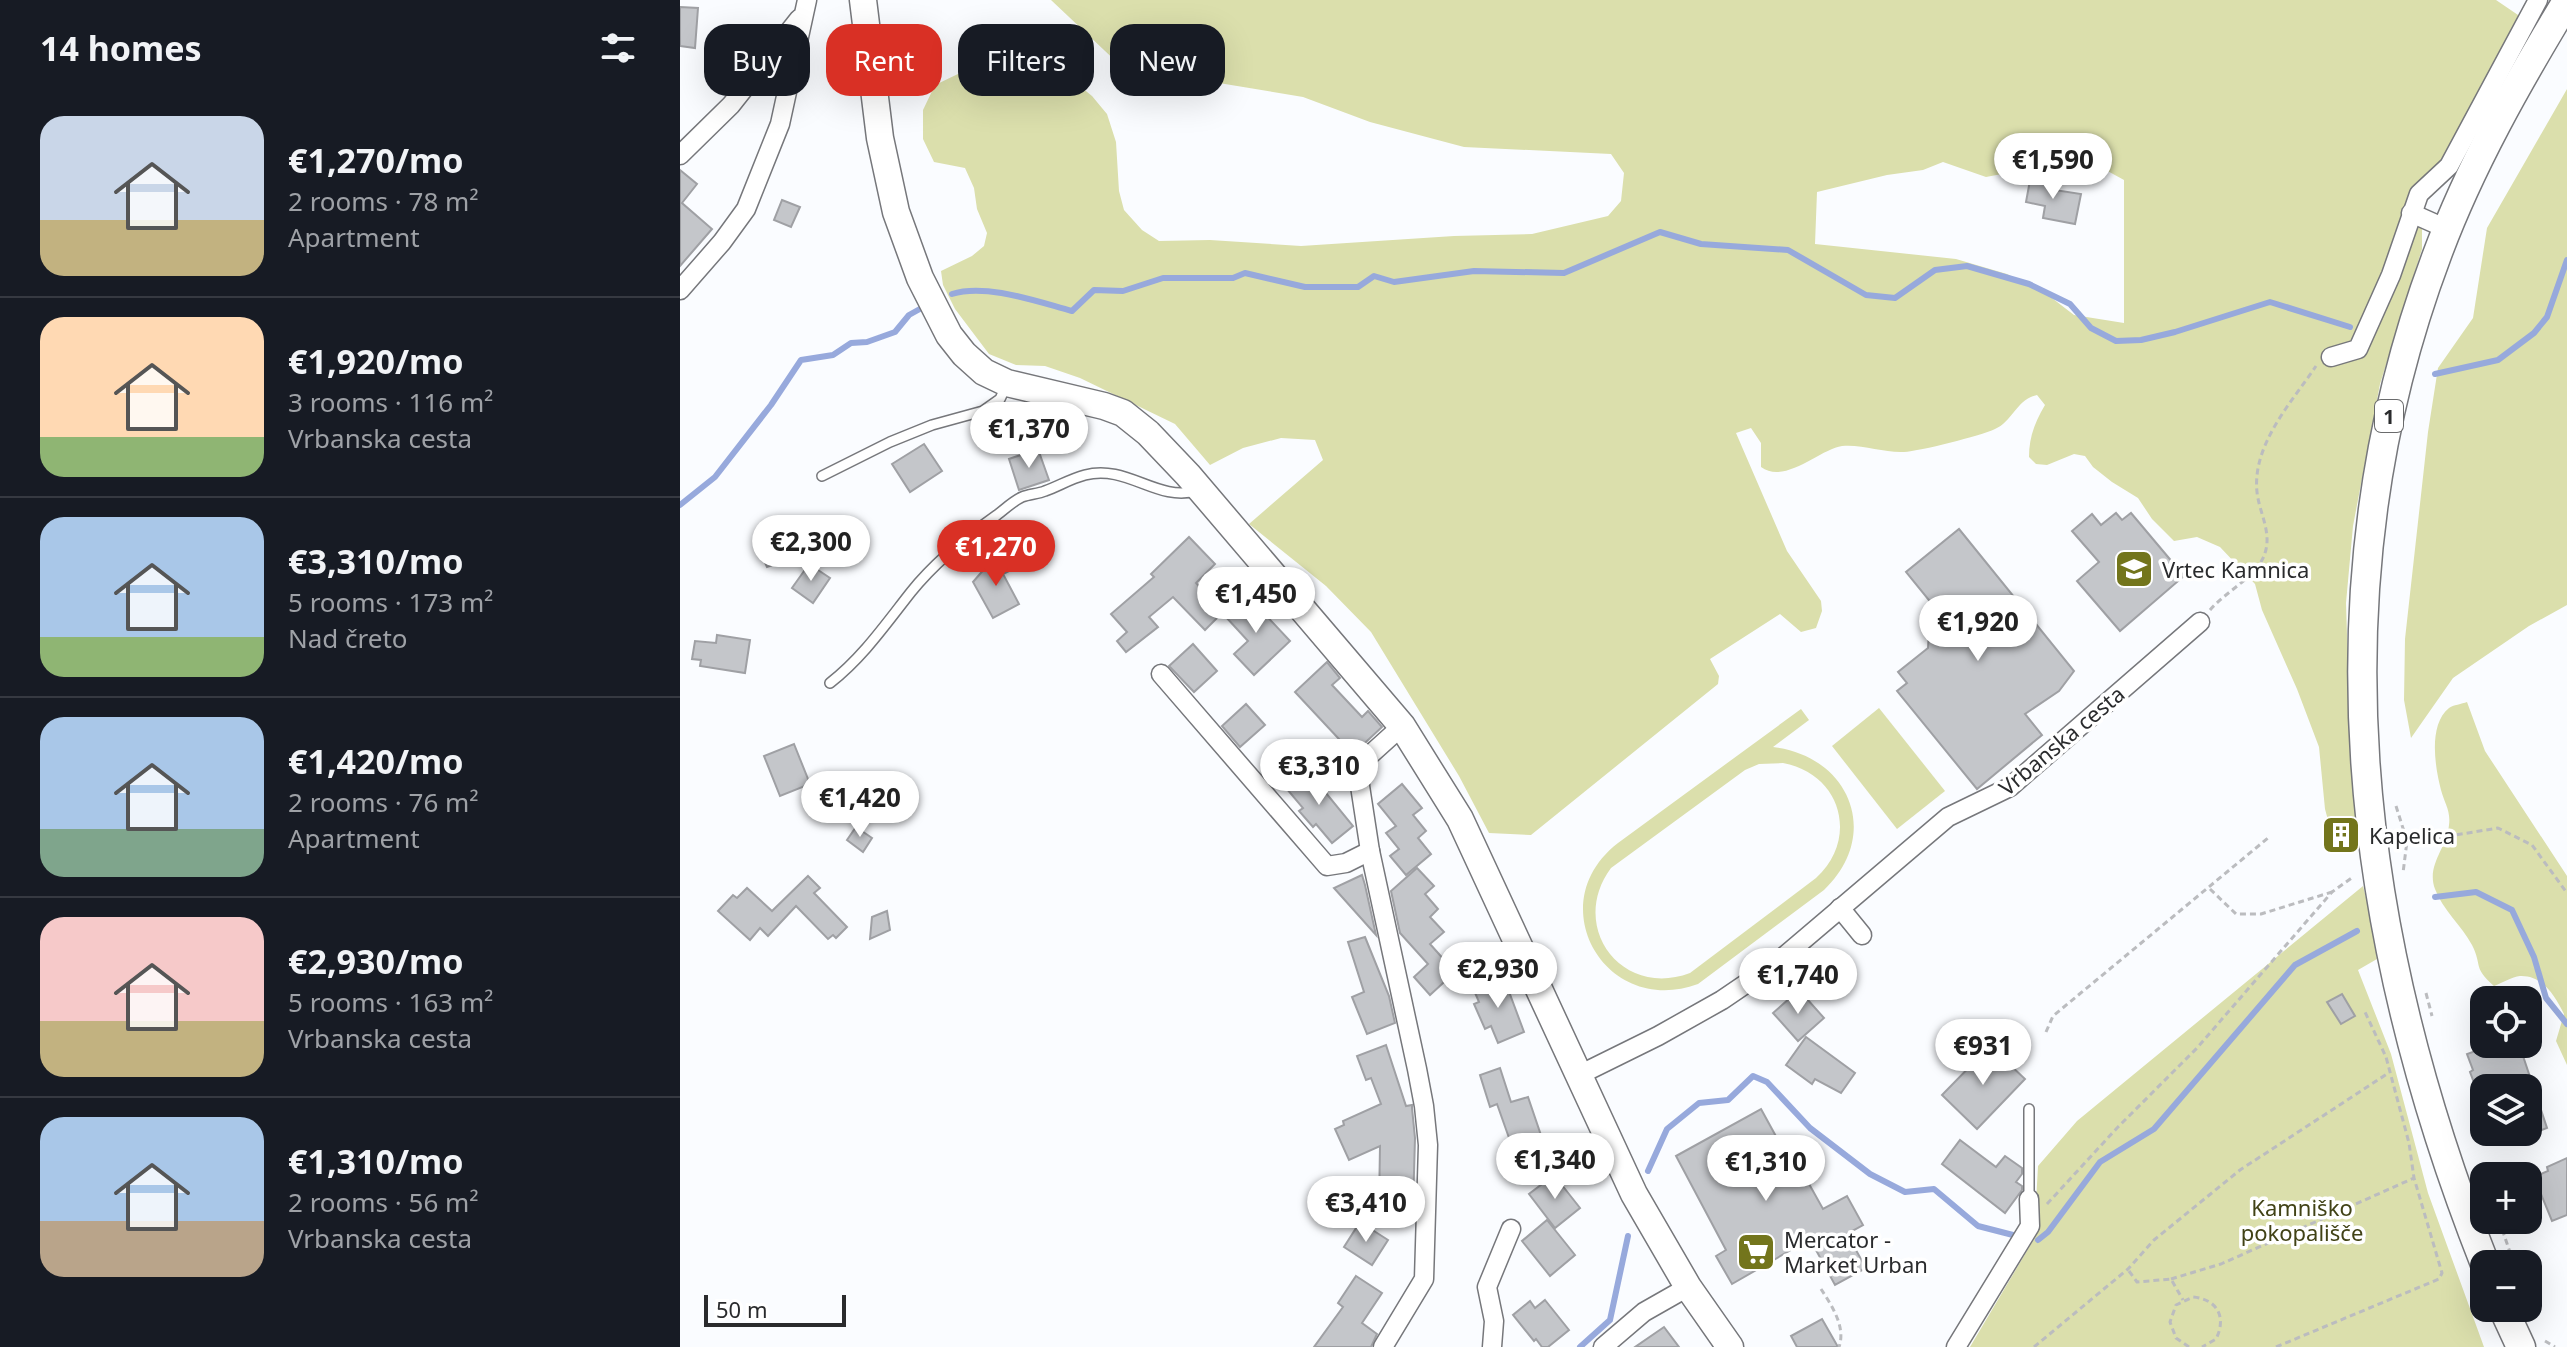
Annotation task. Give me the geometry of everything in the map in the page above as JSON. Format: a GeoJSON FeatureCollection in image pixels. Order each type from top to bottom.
{"type":"FeatureCollection","features":[{"type":"Feature","properties":{"kind":"main road","name":"1"},"geometry":{"type":"LineString","coordinates":[[2480,1250],[2422,1086],[2390,954],[2376,867],[2361,707],[2366,553],[2377,476],[2395,387],[2412,327],[2447,229],[2505,109],[2567,1]]}},
{"type":"Feature","properties":{"kind":"main road"},"geometry":{"type":"LineString","coordinates":[[2509,1322],[2521,1347]]}},
{"type":"Feature","properties":{"kind":"street"},"geometry":{"type":"LineString","coordinates":[[863,0],[880,138],[896,212],[920,278],[942,322],[964,354],[984,372],[1007,383],[1123,413],[1148,433],[1402,726],[1460,819],[1634,1194],[1688,1287],[1730,1347]]}},
{"type":"Feature","properties":{"kind":"street"},"geometry":{"type":"LineString","coordinates":[[2331,357],[2358,349],[2391,275],[2419,194],[2449,166],[2538,0]]}},
{"type":"Feature","properties":{"kind":"street"},"geometry":{"type":"LineString","coordinates":[[680,155],[731,105],[804,8]]}},
{"type":"Feature","properties":{"kind":"street"},"geometry":{"type":"LineString","coordinates":[[680,290],[746,209],[780,124],[804,8]]}},
{"type":"Feature","properties":{"kind":"street"},"geometry":{"type":"LineString","coordinates":[[2411,213],[2447,229]]}},
{"type":"Feature","properties":{"kind":"street","name":"Vrbanska cesta"},"geometry":{"type":"LineString","coordinates":[[1579,1075],[1722,1000],[1775,964],[1948,817],[2010,787],[2200,622]]}},
{"type":"Feature","properties":{"kind":"street"},"geometry":{"type":"LineString","coordinates":[[1161,674],[1327,866],[1346,863],[1370,851]]}},
{"type":"Feature","properties":{"kind":"street"},"geometry":{"type":"LineString","coordinates":[[1383,1347],[1424,1279],[1428,1145],[1422,1094],[1370,851],[1360,786],[1361,763],[1402,726]]}},
{"type":"Feature","properties":{"kind":"street"},"geometry":{"type":"LineString","coordinates":[[1840,908],[1862,935]]}},
{"type":"Feature","properties":{"kind":"street"},"geometry":{"type":"LineString","coordinates":[[1956,1347],[2030,1226],[2029,1199]]}},
{"type":"Feature","properties":{"kind":"street"},"geometry":{"type":"LineString","coordinates":[[1492,1347],[1494,1321],[1487,1287],[1511,1229]]}},
{"type":"Feature","properties":{"kind":"street"},"geometry":{"type":"LineString","coordinates":[[1610,1345],[1644,1312],[1688,1287]]}},
{"type":"Feature","properties":{"kind":"lane"},"geometry":{"type":"LineString","coordinates":[[822,476],[932,425],[983,411],[1000,399],[1007,383]]}},
{"type":"Feature","properties":{"kind":"lane"},"geometry":{"type":"LineString","coordinates":[[830,683],[854,664],[934,567],[973,532],[1022,496],[1044,492],[1070,479],[1109,472],[1170,493],[1186,494],[1200,490]]}},
{"type":"Feature","properties":{"kind":"lane"},"geometry":{"type":"LineString","coordinates":[[2029,1109],[2029,1199]]}},
{"type":"Feature","properties":{"kind":"path"},"geometry":{"type":"LineString","coordinates":[[2200,622],[2219,600],[2258,567],[2266,551],[2266,523],[2257,494],[2257,471],[2278,420],[2316,366],[2331,357]]}},
{"type":"Feature","properties":{"kind":"path"},"geometry":{"type":"LineString","coordinates":[[2394,798],[2407,841],[2402,883]]}},
{"type":"Feature","properties":{"kind":"path"},"geometry":{"type":"LineString","coordinates":[[2437,838],[2498,828],[2532,845],[2567,893]]}},
{"type":"Feature","properties":{"kind":"path"},"geometry":{"type":"LineString","coordinates":[[2046,1032],[2053,1016],[2268,838]]}},
{"type":"Feature","properties":{"kind":"path"},"geometry":{"type":"LineString","coordinates":[[2030,1226],[2054,1195],[2197,1048],[2332,892],[2376,867]]}},
{"type":"Feature","properties":{"kind":"path"},"geometry":{"type":"LineString","coordinates":[[2209,888],[2236,914],[2261,914],[2332,892]]}},
{"type":"Feature","properties":{"kind":"path"},"geometry":{"type":"LineString","coordinates":[[2423,985],[2432,1020]]}},
{"type":"Feature","properties":{"kind":"path"},"geometry":{"type":"LineString","coordinates":[[2276,1347],[2439,1279],[2443,1267],[2414,1178],[2409,1143],[2386,1057],[2365,1012]]}},
{"type":"Feature","properties":{"kind":"path"},"geometry":{"type":"LineString","coordinates":[[2034,1347],[2128,1269],[2154,1240],[2240,1170],[2389,1073]]}},
{"type":"Feature","properties":{"kind":"path"},"geometry":{"type":"LineString","coordinates":[[2128,1269],[2137,1282],[2171,1279],[2221,1264],[2414,1178]]}},
{"type":"Feature","properties":{"kind":"path"},"geometry":{"type":"LineString","coordinates":[[2171,1279],[2183,1300]]}},
{"type":"Feature","properties":{"kind":"path"},"geometry":{"type":"LineString","coordinates":[[1821,1289],[1840,1327],[1842,1337],[1839,1347]]}},
{"type":"Feature","properties":{"kind":"path"},"geometry":{"type":"LineString","coordinates":[[2189,1347],[2176,1338],[2170,1322],[2172,1313],[2183,1300],[2203,1298],[2212,1302],[2218,1310],[2220,1330],[2208,1346],[2202,1347]]}},
{"type":"Feature","properties":{"kind":"green space"},"geometry":{"type":"Polygon","coordinates":[[[1051,0],[2496,0],[2521,17],[2447,162],[2422,184],[2422,249],[2380,384],[2353,526],[2346,603],[2351,765],[2360,846],[2347,852],[2338,847],[2332,835],[2325,809],[2319,747],[2262,610],[2255,584],[2220,547],[2197,537],[2174,541],[2152,519],[2138,498],[2093,467],[2085,456],[2074,454],[2047,465],[2036,464],[2029,457],[2030,443],[2045,405],[2037,395],[2024,401],[2001,426],[1977,435],[1904,452],[1842,446],[1781,472],[1761,467],[1761,443],[1751,428],[1736,433],[1787,551],[1821,601],[1822,611],[1816,628],[1801,632],[1780,614],[1710,659],[1719,676],[1718,684],[1531,835],[1489,833],[1459,776],[1371,632],[1326,586],[1249,524],[1323,460],[1315,440],[1281,438],[1243,448],[1210,465],[1175,424],[1080,378],[1045,366],[1016,365],[989,354],[955,309],[943,285],[941,271],[972,256],[984,246],[987,233],[965,168],[934,162],[923,139],[923,110],[930,96],[942,96],[942,82],[958,74],[958,96],[1092,96],[1107,114],[1116,142],[1119,191],[1124,210],[1142,230],[1159,241],[1210,240],[1301,246],[1532,234],[1608,216],[1621,201],[1624,173],[1611,154],[1464,147],[1370,122],[1303,97],[1225,84],[1225,24],[1110,24],[1110,56],[1094,41],[1094,24],[1076,24],[1051,0]],[[2064,150],[2050,160],[1986,177],[1943,162],[1923,170],[1887,175],[1817,192],[1815,244],[1956,259],[2007,274],[2048,295],[2074,315],[2124,323],[2124,180],[2093,163],[2080,151],[2064,150]]]}},
{"type":"Feature","properties":{"kind":"green space"},"geometry":{"type":"Polygon","coordinates":[[[2567,89],[2567,605],[2529,626],[2453,678],[2411,738],[2404,700],[2405,639],[2438,368],[2473,318],[2487,228],[2567,89]]]}},
{"type":"Feature","properties":{"kind":"green space"},"geometry":{"type":"Polygon","coordinates":[[[2467,702],[2485,751],[2567,876],[2567,1065],[2556,1041],[2564,1014],[2552,994],[2542,983],[2528,977],[2517,977],[2494,986],[2480,970],[2472,945],[2442,904],[2435,889],[2433,872],[2449,820],[2437,770],[2436,735],[2442,715],[2453,706],[2467,702]]]}},
{"type":"Feature","properties":{"kind":"green space"},"geometry":{"type":"Polygon","coordinates":[[[1879,708],[1945,791],[1897,829],[1832,746],[1879,708]]]}},
{"type":"Feature","properties":{"kind":"green space"},"geometry":{"type":"Polygon","coordinates":[[[1801,709],[1809,720],[1773,747],[1800,753],[1822,765],[1838,782],[1849,801],[1854,823],[1851,846],[1842,868],[1824,890],[1698,984],[1665,990],[1636,985],[1611,970],[1594,949],[1584,923],[1584,896],[1595,868],[1618,843],[1801,709]],[[1783,763],[1759,764],[1745,770],[1611,868],[1599,890],[1596,913],[1599,934],[1608,952],[1623,966],[1642,976],[1665,978],[1690,973],[1816,878],[1837,845],[1840,827],[1838,810],[1831,794],[1819,780],[1783,763]]]}},
{"type":"Feature","properties":{"kind":"green space","name":"Kamniško pokopališče"},"geometry":{"type":"Polygon","coordinates":[[[2363,886],[2377,959],[2358,970],[2391,1054],[2428,1193],[2470,1308],[2470,1322],[2475,1322],[2484,1347],[1970,1347],[2034,1239],[2038,1166],[2077,1121],[2363,886]]]}},
{"type":"Feature","properties":{"kind":"building"},"geometry":{"type":"Polygon","coordinates":[[[680,7],[698,8],[695,48],[680,46],[680,7]]]}},
{"type":"Feature","properties":{"kind":"building"},"geometry":{"type":"Polygon","coordinates":[[[680,170],[697,184],[682,203],[712,229],[680,266],[680,170]]]}},
{"type":"Feature","properties":{"kind":"building"},"geometry":{"type":"Polygon","coordinates":[[[2031,175],[2050,178],[2048,189],[2081,194],[2075,224],[2043,218],[2045,206],[2026,202],[2031,175]]]}},
{"type":"Feature","properties":{"kind":"building"},"geometry":{"type":"Polygon","coordinates":[[[782,200],[800,207],[791,227],[774,220],[782,200]]]}},
{"type":"Feature","properties":{"kind":"building"},"geometry":{"type":"Polygon","coordinates":[[[924,444],[942,471],[910,492],[892,464],[924,444]]]}},
{"type":"Feature","properties":{"kind":"building"},"geometry":{"type":"Polygon","coordinates":[[[1038,449],[1049,480],[1019,490],[1009,459],[1038,449]]]}},
{"type":"Feature","properties":{"kind":"building","name":"Vrtec Kamnica"},"geometry":{"type":"Polygon","coordinates":[[[2116,513],[2122,520],[2131,513],[2184,576],[2120,631],[2077,581],[2099,562],[2072,531],[2092,514],[2101,525],[2116,513]]]}},
{"type":"Feature","properties":{"kind":"building"},"geometry":{"type":"Polygon","coordinates":[[[804,524],[814,547],[767,567],[755,540],[804,524]]]}},
{"type":"Feature","properties":{"kind":"building"},"geometry":{"type":"Polygon","coordinates":[[[1959,529],[2074,671],[2059,691],[2025,714],[2042,735],[1977,789],[1897,691],[1907,683],[1898,672],[1928,648],[1929,631],[1937,610],[1906,572],[1959,529]]]}},
{"type":"Feature","properties":{"kind":"building"},"geometry":{"type":"Polygon","coordinates":[[[1189,537],[1215,564],[1196,583],[1224,611],[1205,630],[1173,597],[1149,617],[1158,627],[1126,652],[1117,641],[1127,632],[1111,614],[1154,577],[1151,574],[1189,537]]]}},
{"type":"Feature","properties":{"kind":"building"},"geometry":{"type":"Polygon","coordinates":[[[999,552],[1009,571],[1003,574],[1019,604],[993,618],[973,582],[999,552]]]}},
{"type":"Feature","properties":{"kind":"building"},"geometry":{"type":"Polygon","coordinates":[[[809,564],[830,578],[813,603],[792,588],[809,564]]]}},
{"type":"Feature","properties":{"kind":"building"},"geometry":{"type":"Polygon","coordinates":[[[1247,595],[1290,641],[1254,675],[1234,654],[1248,641],[1225,616],[1247,595]]]}},
{"type":"Feature","properties":{"kind":"building"},"geometry":{"type":"Polygon","coordinates":[[[717,635],[750,640],[745,673],[700,666],[701,660],[692,659],[695,641],[716,643],[717,635]]]}},
{"type":"Feature","properties":{"kind":"building"},"geometry":{"type":"Polygon","coordinates":[[[1193,644],[1217,671],[1194,692],[1169,666],[1193,644]]]}},
{"type":"Feature","properties":{"kind":"building"},"geometry":{"type":"Polygon","coordinates":[[[1327,662],[1340,678],[1332,685],[1362,717],[1368,711],[1382,727],[1353,754],[1295,692],[1327,662]]]}},
{"type":"Feature","properties":{"kind":"building"},"geometry":{"type":"Polygon","coordinates":[[[1246,704],[1265,725],[1240,747],[1222,726],[1246,704]]]}},
{"type":"Feature","properties":{"kind":"building"},"geometry":{"type":"Polygon","coordinates":[[[794,744],[810,784],[780,796],[764,756],[794,744]]]}},
{"type":"Feature","properties":{"kind":"building"},"geometry":{"type":"Polygon","coordinates":[[[1308,771],[1353,826],[1332,843],[1316,824],[1313,827],[1299,811],[1303,808],[1286,788],[1308,771]]]}},
{"type":"Feature","properties":{"kind":"building"},"geometry":{"type":"Polygon","coordinates":[[[1402,784],[1422,808],[1413,815],[1426,831],[1418,838],[1431,854],[1406,875],[1390,856],[1399,849],[1386,833],[1396,826],[1378,804],[1402,784]]]}},
{"type":"Feature","properties":{"kind":"building"},"geometry":{"type":"Polygon","coordinates":[[[856,827],[872,838],[863,852],[847,840],[856,827]]]}},
{"type":"Feature","properties":{"kind":"building"},"geometry":{"type":"Polygon","coordinates":[[[1417,868],[1434,886],[1425,894],[1438,909],[1430,917],[1444,932],[1430,944],[1455,972],[1430,995],[1414,977],[1428,964],[1400,933],[1391,891],[1417,868]]]}},
{"type":"Feature","properties":{"kind":"building"},"geometry":{"type":"Polygon","coordinates":[[[1362,875],[1365,885],[1376,935],[1334,888],[1362,875]]]}},
{"type":"Feature","properties":{"kind":"building"},"geometry":{"type":"Polygon","coordinates":[[[808,876],[820,888],[814,893],[847,927],[836,938],[833,935],[828,939],[796,906],[768,936],[760,928],[750,940],[718,911],[733,895],[737,898],[747,888],[772,911],[808,876]]]}},
{"type":"Feature","properties":{"kind":"building"},"geometry":{"type":"Polygon","coordinates":[[[887,911],[890,930],[870,939],[872,917],[887,911]]]}},
{"type":"Feature","properties":{"kind":"building"},"geometry":{"type":"Polygon","coordinates":[[[1365,937],[1389,996],[1395,1023],[1367,1034],[1352,997],[1364,992],[1348,942],[1365,937]]]}},
{"type":"Feature","properties":{"kind":"building"},"geometry":{"type":"Polygon","coordinates":[[[1499,977],[1505,990],[1508,989],[1524,1032],[1498,1043],[1491,1026],[1485,1029],[1474,1004],[1479,1002],[1473,988],[1499,977]]]}},
{"type":"Feature","properties":{"kind":"building"},"geometry":{"type":"Polygon","coordinates":[[[1799,990],[1824,1018],[1798,1041],[1773,1013],[1799,990]]]}},
{"type":"Feature","properties":{"kind":"building"},"geometry":{"type":"Polygon","coordinates":[[[2342,994],[2355,1016],[2341,1024],[2327,1002],[2342,994]]]}},
{"type":"Feature","properties":{"kind":"building"},"geometry":{"type":"Polygon","coordinates":[[[1806,1037],[1855,1073],[1841,1093],[1815,1079],[1812,1084],[1786,1065],[1806,1037]]]}},
{"type":"Feature","properties":{"kind":"building"},"geometry":{"type":"Polygon","coordinates":[[[1386,1045],[1406,1106],[1412,1105],[1415,1138],[1413,1207],[1379,1206],[1380,1146],[1349,1160],[1335,1129],[1344,1125],[1343,1121],[1381,1104],[1371,1078],[1366,1080],[1357,1056],[1386,1045]]]}},
{"type":"Feature","properties":{"kind":"building"},"geometry":{"type":"Polygon","coordinates":[[[1990,1046],[2025,1079],[1977,1129],[1942,1095],[1990,1046]]]}},
{"type":"Feature","properties":{"kind":"building"},"geometry":{"type":"Polygon","coordinates":[[[2470,1053],[2470,1058],[2524,1058],[2529,1074],[2471,1074],[2473,1070],[2467,1054],[2470,1053]]]}},
{"type":"Feature","properties":{"kind":"building"},"geometry":{"type":"Polygon","coordinates":[[[1500,1068],[1511,1102],[1528,1097],[1548,1156],[1519,1166],[1497,1104],[1490,1107],[1480,1075],[1500,1068]]]}},
{"type":"Feature","properties":{"kind":"building"},"geometry":{"type":"Polygon","coordinates":[[[1761,1109],[1789,1160],[1794,1157],[1823,1209],[1847,1196],[1863,1225],[1847,1234],[1866,1268],[1835,1285],[1810,1239],[1732,1284],[1716,1256],[1726,1250],[1676,1156],[1761,1109]]]}},
{"type":"Feature","properties":{"kind":"building"},"geometry":{"type":"Polygon","coordinates":[[[2542,1113],[2547,1128],[2542,1130],[2542,1113]]]}},
{"type":"Feature","properties":{"kind":"building"},"geometry":{"type":"Polygon","coordinates":[[[1960,1140],[1996,1167],[2005,1156],[2022,1168],[2016,1182],[2022,1190],[2005,1213],[1942,1164],[1960,1140]]]}},
{"type":"Feature","properties":{"kind":"building"},"geometry":{"type":"Polygon","coordinates":[[[2567,1158],[2567,1215],[2552,1221],[2542,1197],[2542,1174],[2548,1171],[2547,1167],[2567,1158]]]}},
{"type":"Feature","properties":{"kind":"building"},"geometry":{"type":"Polygon","coordinates":[[[1554,1175],[1580,1208],[1555,1228],[1529,1194],[1554,1175]]]}},
{"type":"Feature","properties":{"kind":"building"},"geometry":{"type":"Polygon","coordinates":[[[1547,1220],[1575,1255],[1550,1276],[1522,1241],[1547,1220]]]}},
{"type":"Feature","properties":{"kind":"building"},"geometry":{"type":"Polygon","coordinates":[[[1360,1222],[1388,1240],[1372,1265],[1344,1247],[1360,1222]]]}},
{"type":"Feature","properties":{"kind":"building"},"geometry":{"type":"Polygon","coordinates":[[[1356,1276],[1382,1293],[1362,1323],[1377,1334],[1371,1347],[1314,1347],[1343,1307],[1338,1303],[1356,1276]]]}},
{"type":"Feature","properties":{"kind":"building"},"geometry":{"type":"Polygon","coordinates":[[[1545,1300],[1569,1330],[1548,1347],[1542,1347],[1513,1315],[1530,1301],[1535,1308],[1545,1300]]]}},
{"type":"Feature","properties":{"kind":"building"},"geometry":{"type":"Polygon","coordinates":[[[1822,1319],[1838,1347],[1797,1347],[1791,1336],[1822,1319]]]}},
{"type":"Feature","properties":{"kind":"building"},"geometry":{"type":"Polygon","coordinates":[[[1664,1327],[1679,1347],[1635,1347],[1664,1327]]]}},
{"type":"Feature","properties":{"kind":"waterway"},"geometry":{"type":"LineString","coordinates":[[952,294],[996,292],[1072,311],[1094,290],[1123,291],[1163,278],[1233,278],[1245,273],[1305,287],[1358,287],[1374,276],[1394,282],[1474,271],[1564,273],[1660,232],[1701,244],[1788,250],[1866,295],[1895,298],[1935,270],[1967,266],[2029,284],[2070,304],[2091,328],[2116,341],[2141,340],[2175,332],[2270,302],[2350,327]]}},
{"type":"Feature","properties":{"kind":"waterway"},"geometry":{"type":"LineString","coordinates":[[2435,374],[2498,360],[2534,333],[2547,317],[2567,260]]}},
{"type":"Feature","properties":{"kind":"waterway"},"geometry":{"type":"LineString","coordinates":[[680,505],[715,477],[771,405],[801,360],[833,355],[851,343],[867,342],[895,332],[909,315],[927,305]]}},
{"type":"Feature","properties":{"kind":"waterway"},"geometry":{"type":"LineString","coordinates":[[2435,897],[2476,892],[2512,910],[2534,957],[2546,998],[2567,1024]]}},
{"type":"Feature","properties":{"kind":"waterway"},"geometry":{"type":"LineString","coordinates":[[2038,1240],[2048,1232],[2100,1162],[2154,1129],[2295,965],[2357,931]]}},
{"type":"Feature","properties":{"kind":"waterway"},"geometry":{"type":"LineString","coordinates":[[1648,1171],[1667,1129],[1699,1103],[1728,1100],[1753,1076],[1767,1082],[1810,1128],[1870,1174],[1905,1192],[1934,1189],[1978,1226],[2013,1235]]}},
{"type":"Feature","properties":{"kind":"waterway"},"geometry":{"type":"LineString","coordinates":[[1580,1347],[1610,1320],[1628,1236]]}},
{"type":"Feature","properties":{"kind":"place","name":"Vrtec Kamnica"},"geometry":{"type":"Point","coordinates":[2134,569]}},
{"type":"Feature","properties":{"kind":"place","name":"Kapelica"},"geometry":{"type":"Point","coordinates":[2341,835]}},
{"type":"Feature","properties":{"kind":"place","name":"Mercator - Market Urban"},"geometry":{"type":"Point","coordinates":[1756,1252]}}]}
